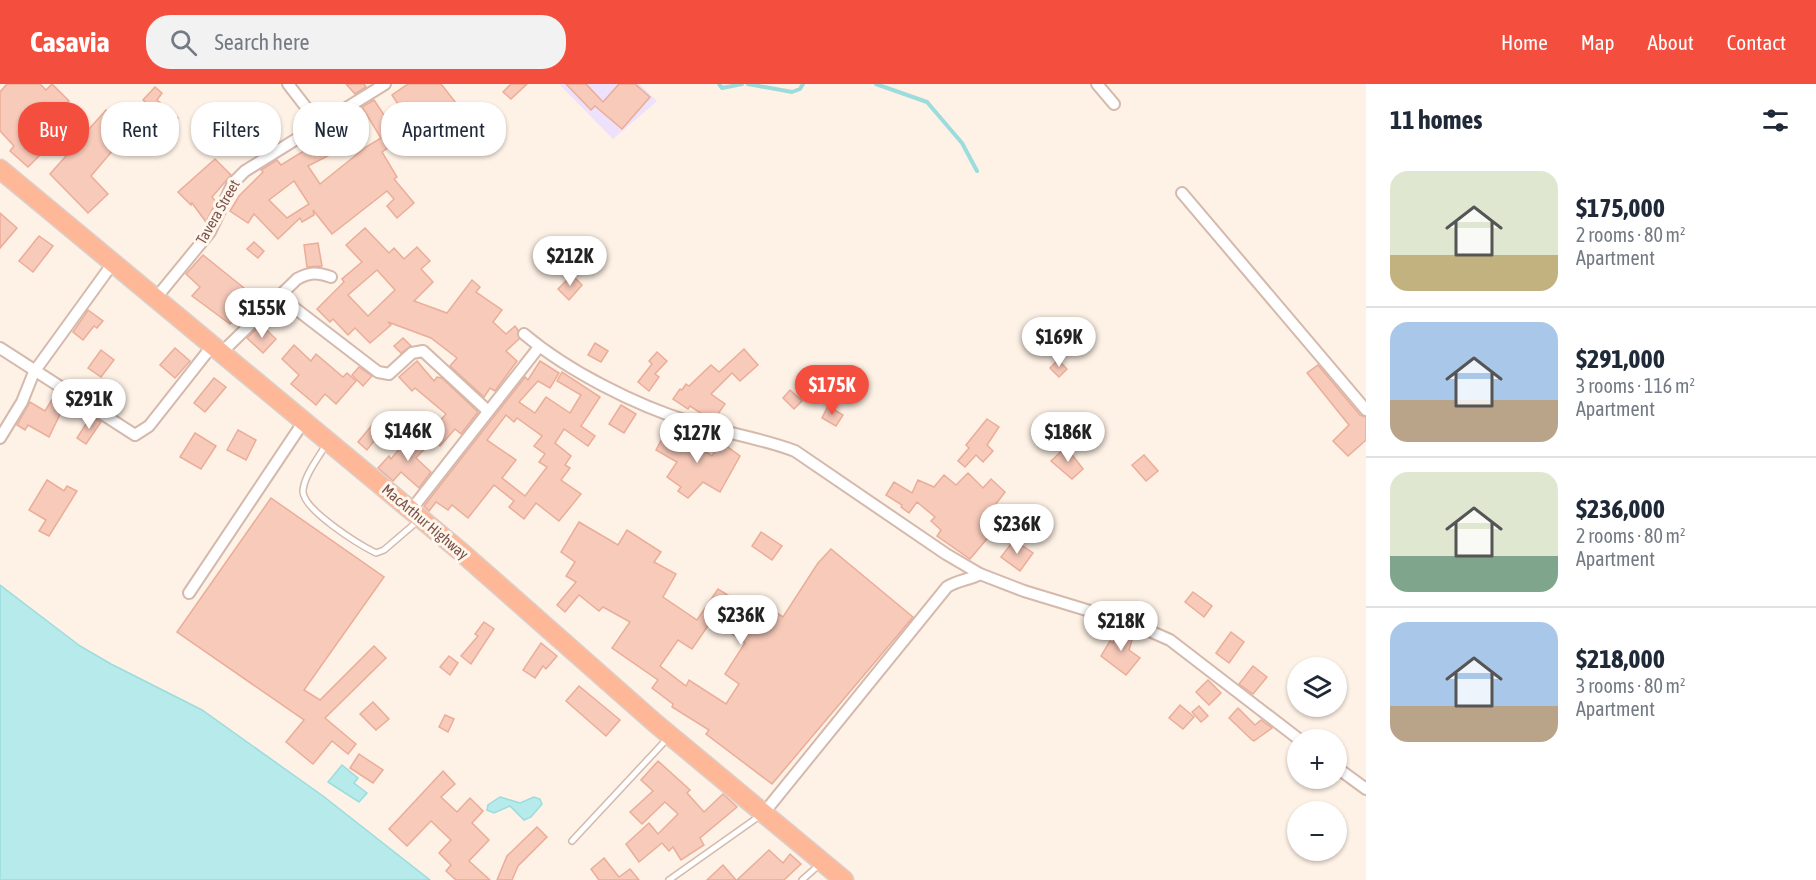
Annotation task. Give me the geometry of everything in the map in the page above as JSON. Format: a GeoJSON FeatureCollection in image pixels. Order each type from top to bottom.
{"type":"FeatureCollection","features":[{"type":"Feature","properties":{"kind":"highway","name":"MacArthur Highway"},"geometry":{"type":"LineString","coordinates":[[0,170],[416,514],[670,736],[844,880]]}},
{"type":"Feature","properties":{"kind":"street"},"geometry":{"type":"LineString","coordinates":[[288,84],[302,102]]}},
{"type":"Feature","properties":{"kind":"street","name":"Tavera Street"},"geometry":{"type":"LineString","coordinates":[[355,102],[385,84]]}},
{"type":"Feature","properties":{"kind":"street"},"geometry":{"type":"LineString","coordinates":[[1097,84],[1114,104]]}},
{"type":"Feature","properties":{"kind":"street","name":"Tavera Street"},"geometry":{"type":"LineString","coordinates":[[156,298],[210,232],[238,177],[293,140]]}},
{"type":"Feature","properties":{"kind":"street"},"geometry":{"type":"LineString","coordinates":[[1182,193],[1366,410]]}},
{"type":"Feature","properties":{"kind":"street"},"geometry":{"type":"LineString","coordinates":[[0,438],[22,402],[34,372],[113,263]]}},
{"type":"Feature","properties":{"kind":"street"},"geometry":{"type":"LineString","coordinates":[[0,348],[130,434],[137,435],[149,426],[216,350],[307,273],[318,273],[331,277]]}},
{"type":"Feature","properties":{"kind":"street"},"geometry":{"type":"LineString","coordinates":[[279,296],[378,372],[389,374],[412,353],[423,351],[488,411]]}},
{"type":"Feature","properties":{"kind":"street"},"geometry":{"type":"LineString","coordinates":[[524,334],[539,347],[619,393],[686,421],[768,441],[795,451],[946,554],[980,574],[1024,591],[1119,619],[1160,635],[1287,730]]}},
{"type":"Feature","properties":{"kind":"street"},"geometry":{"type":"LineString","coordinates":[[416,514],[488,411],[539,347]]}},
{"type":"Feature","properties":{"kind":"street"},"geometry":{"type":"LineString","coordinates":[[189,593],[304,421]]}},
{"type":"Feature","properties":{"kind":"street"},"geometry":{"type":"LineString","coordinates":[[763,814],[947,587],[980,574]]}},
{"type":"Feature","properties":{"kind":"street"},"geometry":{"type":"LineString","coordinates":[[1347,775],[1366,789]]}},
{"type":"Feature","properties":{"kind":"lane"},"geometry":{"type":"LineString","coordinates":[[328,442],[309,475],[302,493],[305,501],[321,516],[376,553],[384,550],[416,514]]}},
{"type":"Feature","properties":{"kind":"lane"},"geometry":{"type":"LineString","coordinates":[[572,841],[670,736]]}},
{"type":"Feature","properties":{"kind":"lane"},"geometry":{"type":"LineString","coordinates":[[669,880],[763,814]]}},
{"type":"Feature","properties":{"kind":"lane"},"geometry":{"type":"LineString","coordinates":[[802,880],[822,862]]}},
{"type":"Feature","properties":{"kind":"shaded area"},"geometry":{"type":"Polygon","coordinates":[[[559,84],[639,84],[657,101],[613,139],[559,84]]]}},
{"type":"Feature","properties":{"kind":"water"},"geometry":{"type":"Polygon","coordinates":[[[0,585],[80,646],[202,710],[323,796],[430,880],[0,880],[0,585]]]}},
{"type":"Feature","properties":{"kind":"water"},"geometry":{"type":"Polygon","coordinates":[[[342,765],[358,778],[354,783],[367,793],[359,802],[328,782],[342,765]]]}},
{"type":"Feature","properties":{"kind":"water"},"geometry":{"type":"Polygon","coordinates":[[[500,797],[520,803],[534,797],[540,799],[542,804],[531,817],[524,820],[510,806],[494,813],[487,810],[488,805],[500,797]]]}},
{"type":"Feature","properties":{"kind":"building"},"geometry":{"type":"Polygon","coordinates":[[[7,84],[40,84],[46,90],[52,84],[69,101],[18,102],[18,156],[39,156],[28,167],[10,151],[14,146],[0,131],[0,92],[7,84]]]}},
{"type":"Feature","properties":{"kind":"building"},"geometry":{"type":"Polygon","coordinates":[[[346,84],[364,84],[366,87],[355,94],[346,84]]]}},
{"type":"Feature","properties":{"kind":"building"},"geometry":{"type":"Polygon","coordinates":[[[408,84],[441,84],[455,102],[396,102],[392,95],[408,84]]]}},
{"type":"Feature","properties":{"kind":"building"},"geometry":{"type":"Polygon","coordinates":[[[511,84],[527,84],[511,99],[503,92],[511,84]]]}},
{"type":"Feature","properties":{"kind":"building"},"geometry":{"type":"Polygon","coordinates":[[[566,84],[586,84],[603,102],[619,84],[635,84],[650,97],[622,129],[595,106],[591,110],[566,84]]]}},
{"type":"Feature","properties":{"kind":"building"},"geometry":{"type":"Polygon","coordinates":[[[155,87],[162,93],[157,100],[159,102],[143,100],[155,87]]]}},
{"type":"Feature","properties":{"kind":"building"},"geometry":{"type":"Polygon","coordinates":[[[374,100],[381,110],[381,138],[369,118],[369,103],[374,100]]]}},
{"type":"Feature","properties":{"kind":"building"},"geometry":{"type":"Polygon","coordinates":[[[101,116],[101,156],[108,156],[91,176],[108,194],[88,213],[50,174],[66,156],[89,156],[89,129],[101,116]]]}},
{"type":"Feature","properties":{"kind":"building"},"geometry":{"type":"Polygon","coordinates":[[[381,138],[381,156],[384,156],[397,177],[394,179],[414,203],[397,218],[387,206],[394,199],[387,191],[332,234],[313,210],[314,215],[302,222],[300,218],[278,239],[254,214],[248,223],[230,211],[239,196],[263,172],[261,170],[277,160],[281,165],[296,156],[328,156],[308,166],[320,184],[355,156],[369,156],[369,145],[381,138]],[[294,181],[269,200],[287,218],[309,204],[294,181]]]}},
{"type":"Feature","properties":{"kind":"building"},"geometry":{"type":"Polygon","coordinates":[[[215,159],[231,175],[212,197],[216,202],[206,222],[192,203],[191,205],[178,192],[215,159]]]}},
{"type":"Feature","properties":{"kind":"building"},"geometry":{"type":"Polygon","coordinates":[[[0,213],[17,228],[0,248],[0,213]]]}},
{"type":"Feature","properties":{"kind":"building"},"geometry":{"type":"Polygon","coordinates":[[[365,228],[389,253],[394,248],[404,259],[417,247],[430,261],[421,269],[433,282],[414,301],[447,313],[472,280],[480,287],[476,292],[502,310],[493,322],[506,334],[515,326],[518,330],[519,339],[506,351],[517,361],[495,391],[490,388],[484,397],[450,366],[457,358],[431,338],[388,322],[391,325],[370,343],[355,328],[348,335],[333,319],[330,322],[317,309],[344,282],[342,279],[362,262],[346,245],[365,228]],[[377,270],[348,295],[368,316],[395,290],[377,270]]]}},
{"type":"Feature","properties":{"kind":"building"},"geometry":{"type":"Polygon","coordinates":[[[39,236],[53,246],[33,272],[19,261],[39,236]]]}},
{"type":"Feature","properties":{"kind":"building"},"geometry":{"type":"Polygon","coordinates":[[[254,242],[264,251],[258,258],[247,249],[254,242]]]}},
{"type":"Feature","properties":{"kind":"building"},"geometry":{"type":"Polygon","coordinates":[[[318,243],[322,266],[307,267],[304,245],[318,243]]]}},
{"type":"Feature","properties":{"kind":"building"},"geometry":{"type":"Polygon","coordinates":[[[203,255],[254,296],[230,324],[192,296],[200,287],[186,274],[203,255]]]}},
{"type":"Feature","properties":{"kind":"building"},"geometry":{"type":"Polygon","coordinates":[[[572,275],[582,285],[569,300],[558,289],[572,275]]]}},
{"type":"Feature","properties":{"kind":"building"},"geometry":{"type":"Polygon","coordinates":[[[88,310],[103,321],[97,328],[94,326],[83,340],[73,332],[88,310]]]}},
{"type":"Feature","properties":{"kind":"building"},"geometry":{"type":"Polygon","coordinates":[[[261,325],[276,339],[263,353],[247,338],[261,325]]]}},
{"type":"Feature","properties":{"kind":"building"},"geometry":{"type":"Polygon","coordinates":[[[403,338],[411,346],[401,353],[394,346],[403,338]]]}},
{"type":"Feature","properties":{"kind":"building"},"geometry":{"type":"Polygon","coordinates":[[[595,343],[608,351],[601,362],[588,355],[595,343]]]}},
{"type":"Feature","properties":{"kind":"building"},"geometry":{"type":"Polygon","coordinates":[[[294,345],[311,361],[316,354],[343,377],[347,373],[356,381],[336,404],[325,394],[316,405],[291,384],[299,375],[282,359],[294,345]]]}},
{"type":"Feature","properties":{"kind":"building"},"geometry":{"type":"Polygon","coordinates":[[[175,348],[190,361],[175,378],[160,365],[175,348]]]}},
{"type":"Feature","properties":{"kind":"building"},"geometry":{"type":"Polygon","coordinates":[[[744,349],[758,365],[740,381],[732,373],[711,394],[725,404],[713,421],[690,406],[688,409],[673,399],[680,389],[682,390],[686,384],[689,386],[711,365],[719,372],[744,349]]]}},
{"type":"Feature","properties":{"kind":"building"},"geometry":{"type":"Polygon","coordinates":[[[101,350],[114,360],[101,377],[88,368],[101,350]]]}},
{"type":"Feature","properties":{"kind":"building"},"geometry":{"type":"Polygon","coordinates":[[[657,352],[667,361],[655,374],[659,377],[649,391],[638,382],[652,364],[649,361],[657,352]]]}},
{"type":"Feature","properties":{"kind":"building"},"geometry":{"type":"Polygon","coordinates":[[[1058,360],[1067,369],[1059,377],[1050,368],[1058,360]]]}},
{"type":"Feature","properties":{"kind":"building"},"geometry":{"type":"Polygon","coordinates":[[[417,361],[434,381],[437,377],[442,378],[478,412],[461,434],[455,429],[440,446],[427,435],[446,414],[415,388],[412,391],[399,377],[417,361]]]}},
{"type":"Feature","properties":{"kind":"building"},"geometry":{"type":"Polygon","coordinates":[[[540,361],[559,373],[550,388],[538,381],[519,402],[535,413],[546,397],[570,413],[581,395],[557,381],[562,372],[600,397],[581,426],[595,436],[588,446],[564,429],[555,443],[571,456],[565,465],[570,468],[561,480],[581,494],[559,521],[536,503],[524,519],[509,507],[514,501],[494,485],[468,518],[452,505],[448,510],[436,502],[429,511],[424,506],[525,377],[528,380],[540,361]],[[506,415],[487,440],[516,460],[502,478],[525,496],[547,467],[539,462],[545,454],[534,446],[542,436],[517,418],[514,422],[506,415]]]}},
{"type":"Feature","properties":{"kind":"building"},"geometry":{"type":"Polygon","coordinates":[[[1318,365],[1360,415],[1366,417],[1366,440],[1348,456],[1333,441],[1349,425],[1307,373],[1318,365]]]}},
{"type":"Feature","properties":{"kind":"building"},"geometry":{"type":"Polygon","coordinates":[[[359,367],[372,376],[363,386],[352,375],[359,367]]]}},
{"type":"Feature","properties":{"kind":"building"},"geometry":{"type":"Polygon","coordinates":[[[214,378],[226,387],[205,412],[194,403],[214,378]]]}},
{"type":"Feature","properties":{"kind":"building"},"geometry":{"type":"Polygon","coordinates":[[[790,390],[802,401],[794,409],[783,398],[790,390]]]}},
{"type":"Feature","properties":{"kind":"building"},"geometry":{"type":"Polygon","coordinates":[[[56,393],[67,400],[49,437],[28,425],[25,430],[17,425],[30,402],[45,411],[56,393]]]}},
{"type":"Feature","properties":{"kind":"building"},"geometry":{"type":"Polygon","coordinates":[[[621,405],[636,414],[624,433],[609,424],[621,405]]]}},
{"type":"Feature","properties":{"kind":"building"},"geometry":{"type":"Polygon","coordinates":[[[828,406],[843,415],[836,426],[822,418],[828,406]]]}},
{"type":"Feature","properties":{"kind":"building"},"geometry":{"type":"Polygon","coordinates":[[[91,416],[101,422],[86,444],[77,438],[91,416]]]}},
{"type":"Feature","properties":{"kind":"building"},"geometry":{"type":"Polygon","coordinates":[[[987,419],[999,427],[987,445],[993,451],[983,462],[976,455],[965,467],[958,461],[969,448],[966,445],[987,419]]]}},
{"type":"Feature","properties":{"kind":"building"},"geometry":{"type":"Polygon","coordinates":[[[373,424],[382,431],[367,450],[358,442],[373,424]]]}},
{"type":"Feature","properties":{"kind":"building"},"geometry":{"type":"Polygon","coordinates":[[[675,428],[682,433],[679,438],[696,450],[698,447],[712,456],[721,442],[740,456],[720,492],[703,482],[688,498],[678,491],[681,487],[667,477],[677,462],[656,450],[662,439],[666,441],[675,428]]]}},
{"type":"Feature","properties":{"kind":"building"},"geometry":{"type":"Polygon","coordinates":[[[238,430],[256,440],[246,460],[227,450],[238,430]]]}},
{"type":"Feature","properties":{"kind":"building"},"geometry":{"type":"Polygon","coordinates":[[[420,431],[431,442],[416,458],[431,472],[419,488],[401,472],[393,481],[378,468],[389,456],[391,459],[400,448],[402,450],[420,431]]]}},
{"type":"Feature","properties":{"kind":"building"},"geometry":{"type":"Polygon","coordinates":[[[195,433],[216,446],[201,469],[180,457],[195,433]]]}},
{"type":"Feature","properties":{"kind":"building"},"geometry":{"type":"Polygon","coordinates":[[[1066,447],[1083,469],[1072,479],[1051,461],[1066,447]]]}},
{"type":"Feature","properties":{"kind":"building"},"geometry":{"type":"Polygon","coordinates":[[[1144,455],[1158,471],[1146,481],[1132,465],[1144,455]]]}},
{"type":"Feature","properties":{"kind":"building"},"geometry":{"type":"Polygon","coordinates":[[[968,473],[983,488],[991,479],[1005,492],[980,525],[991,534],[970,559],[937,536],[941,530],[931,521],[935,517],[917,502],[909,513],[901,507],[902,505],[886,495],[894,482],[912,493],[918,480],[934,487],[944,475],[956,485],[968,473]]]}},
{"type":"Feature","properties":{"kind":"building"},"geometry":{"type":"Polygon","coordinates":[[[47,480],[64,491],[67,486],[77,491],[49,536],[39,531],[46,520],[29,510],[47,480]]]}},
{"type":"Feature","properties":{"kind":"building"},"geometry":{"type":"Polygon","coordinates":[[[271,498],[384,577],[304,690],[320,700],[374,646],[386,658],[325,718],[356,744],[348,754],[332,741],[313,764],[286,742],[304,720],[177,632],[271,498]]]}},
{"type":"Feature","properties":{"kind":"building"},"geometry":{"type":"Polygon","coordinates":[[[579,522],[618,545],[627,530],[661,552],[654,562],[676,574],[663,597],[697,620],[718,589],[763,617],[769,608],[783,617],[818,563],[831,549],[913,617],[772,784],[706,734],[709,730],[672,707],[673,704],[652,688],[658,680],[612,648],[630,622],[603,607],[599,611],[579,595],[565,612],[557,605],[576,582],[566,576],[575,562],[561,552],[579,522]],[[712,620],[692,649],[678,640],[660,666],[686,686],[689,680],[726,704],[739,684],[725,674],[745,643],[712,620]]]}},
{"type":"Feature","properties":{"kind":"building"},"geometry":{"type":"Polygon","coordinates":[[[761,532],[782,546],[772,560],[752,546],[761,532]]]}},
{"type":"Feature","properties":{"kind":"building"},"geometry":{"type":"Polygon","coordinates":[[[1014,540],[1033,553],[1020,571],[1001,557],[1014,540]]]}},
{"type":"Feature","properties":{"kind":"building"},"geometry":{"type":"Polygon","coordinates":[[[1193,592],[1212,606],[1204,617],[1185,602],[1193,592]]]}},
{"type":"Feature","properties":{"kind":"building"},"geometry":{"type":"Polygon","coordinates":[[[484,622],[494,629],[471,664],[461,656],[478,636],[475,634],[484,622]]]}},
{"type":"Feature","properties":{"kind":"building"},"geometry":{"type":"Polygon","coordinates":[[[1118,628],[1134,633],[1129,650],[1140,658],[1126,675],[1101,656],[1110,641],[1113,643],[1118,628]]]}},
{"type":"Feature","properties":{"kind":"building"},"geometry":{"type":"Polygon","coordinates":[[[1231,632],[1244,642],[1229,663],[1216,653],[1231,632]]]}},
{"type":"Feature","properties":{"kind":"building"},"geometry":{"type":"Polygon","coordinates":[[[541,643],[557,656],[546,669],[543,666],[535,678],[523,670],[541,643]]]}},
{"type":"Feature","properties":{"kind":"building"},"geometry":{"type":"Polygon","coordinates":[[[449,656],[458,663],[450,675],[440,667],[449,656]]]}},
{"type":"Feature","properties":{"kind":"building"},"geometry":{"type":"Polygon","coordinates":[[[1253,666],[1267,677],[1253,694],[1239,684],[1253,666]]]}},
{"type":"Feature","properties":{"kind":"building"},"geometry":{"type":"Polygon","coordinates":[[[1208,680],[1221,693],[1209,705],[1196,692],[1208,680]]]}},
{"type":"Feature","properties":{"kind":"building"},"geometry":{"type":"Polygon","coordinates":[[[579,686],[620,720],[606,736],[566,701],[579,686]]]}},
{"type":"Feature","properties":{"kind":"building"},"geometry":{"type":"Polygon","coordinates":[[[373,702],[389,719],[376,730],[360,714],[373,702]]]}},
{"type":"Feature","properties":{"kind":"building"},"geometry":{"type":"Polygon","coordinates":[[[1180,705],[1194,717],[1183,729],[1169,718],[1180,705]]]}},
{"type":"Feature","properties":{"kind":"building"},"geometry":{"type":"Polygon","coordinates":[[[1199,706],[1208,716],[1201,722],[1192,712],[1199,706]]]}},
{"type":"Feature","properties":{"kind":"building"},"geometry":{"type":"Polygon","coordinates":[[[1238,708],[1255,725],[1261,720],[1272,728],[1254,741],[1252,740],[1229,718],[1238,708]]]}},
{"type":"Feature","properties":{"kind":"building"},"geometry":{"type":"Polygon","coordinates":[[[445,715],[454,719],[448,732],[439,727],[445,715]]]}},
{"type":"Feature","properties":{"kind":"building"},"geometry":{"type":"Polygon","coordinates":[[[359,754],[383,770],[373,783],[350,768],[359,754]]]}},
{"type":"Feature","properties":{"kind":"building"},"geometry":{"type":"Polygon","coordinates":[[[658,761],[690,790],[687,793],[704,812],[723,794],[737,807],[700,838],[704,845],[681,860],[673,847],[669,851],[662,843],[639,862],[626,844],[649,823],[658,834],[678,814],[665,802],[642,824],[630,812],[653,791],[641,780],[658,761]]]}},
{"type":"Feature","properties":{"kind":"building"},"geometry":{"type":"Polygon","coordinates":[[[443,771],[455,784],[441,797],[457,812],[470,798],[483,811],[472,823],[489,840],[469,861],[490,880],[456,880],[446,871],[451,865],[439,853],[451,840],[431,821],[407,846],[389,829],[443,771]]]}},
{"type":"Feature","properties":{"kind":"building"},"geometry":{"type":"Polygon","coordinates":[[[537,827],[547,837],[518,866],[512,880],[497,880],[507,856],[537,827]]]}},
{"type":"Feature","properties":{"kind":"building"},"geometry":{"type":"Polygon","coordinates":[[[769,850],[783,863],[790,854],[801,864],[784,880],[737,880],[769,850]]]}},
{"type":"Feature","properties":{"kind":"building"},"geometry":{"type":"Polygon","coordinates":[[[604,858],[619,877],[630,869],[639,880],[599,880],[591,869],[604,858]]]}},
{"type":"Feature","properties":{"kind":"building"},"geometry":{"type":"Polygon","coordinates":[[[723,865],[736,880],[707,880],[723,865]]]}},
{"type":"Feature","properties":{"kind":"waterway"},"geometry":{"type":"LineString","coordinates":[[719,84],[722,88],[742,84]]}},
{"type":"Feature","properties":{"kind":"waterway"},"geometry":{"type":"LineString","coordinates":[[748,84],[792,92],[800,89],[803,84]]}},
{"type":"Feature","properties":{"kind":"waterway"},"geometry":{"type":"LineString","coordinates":[[876,84],[927,102],[962,143],[977,171]]}}]}
